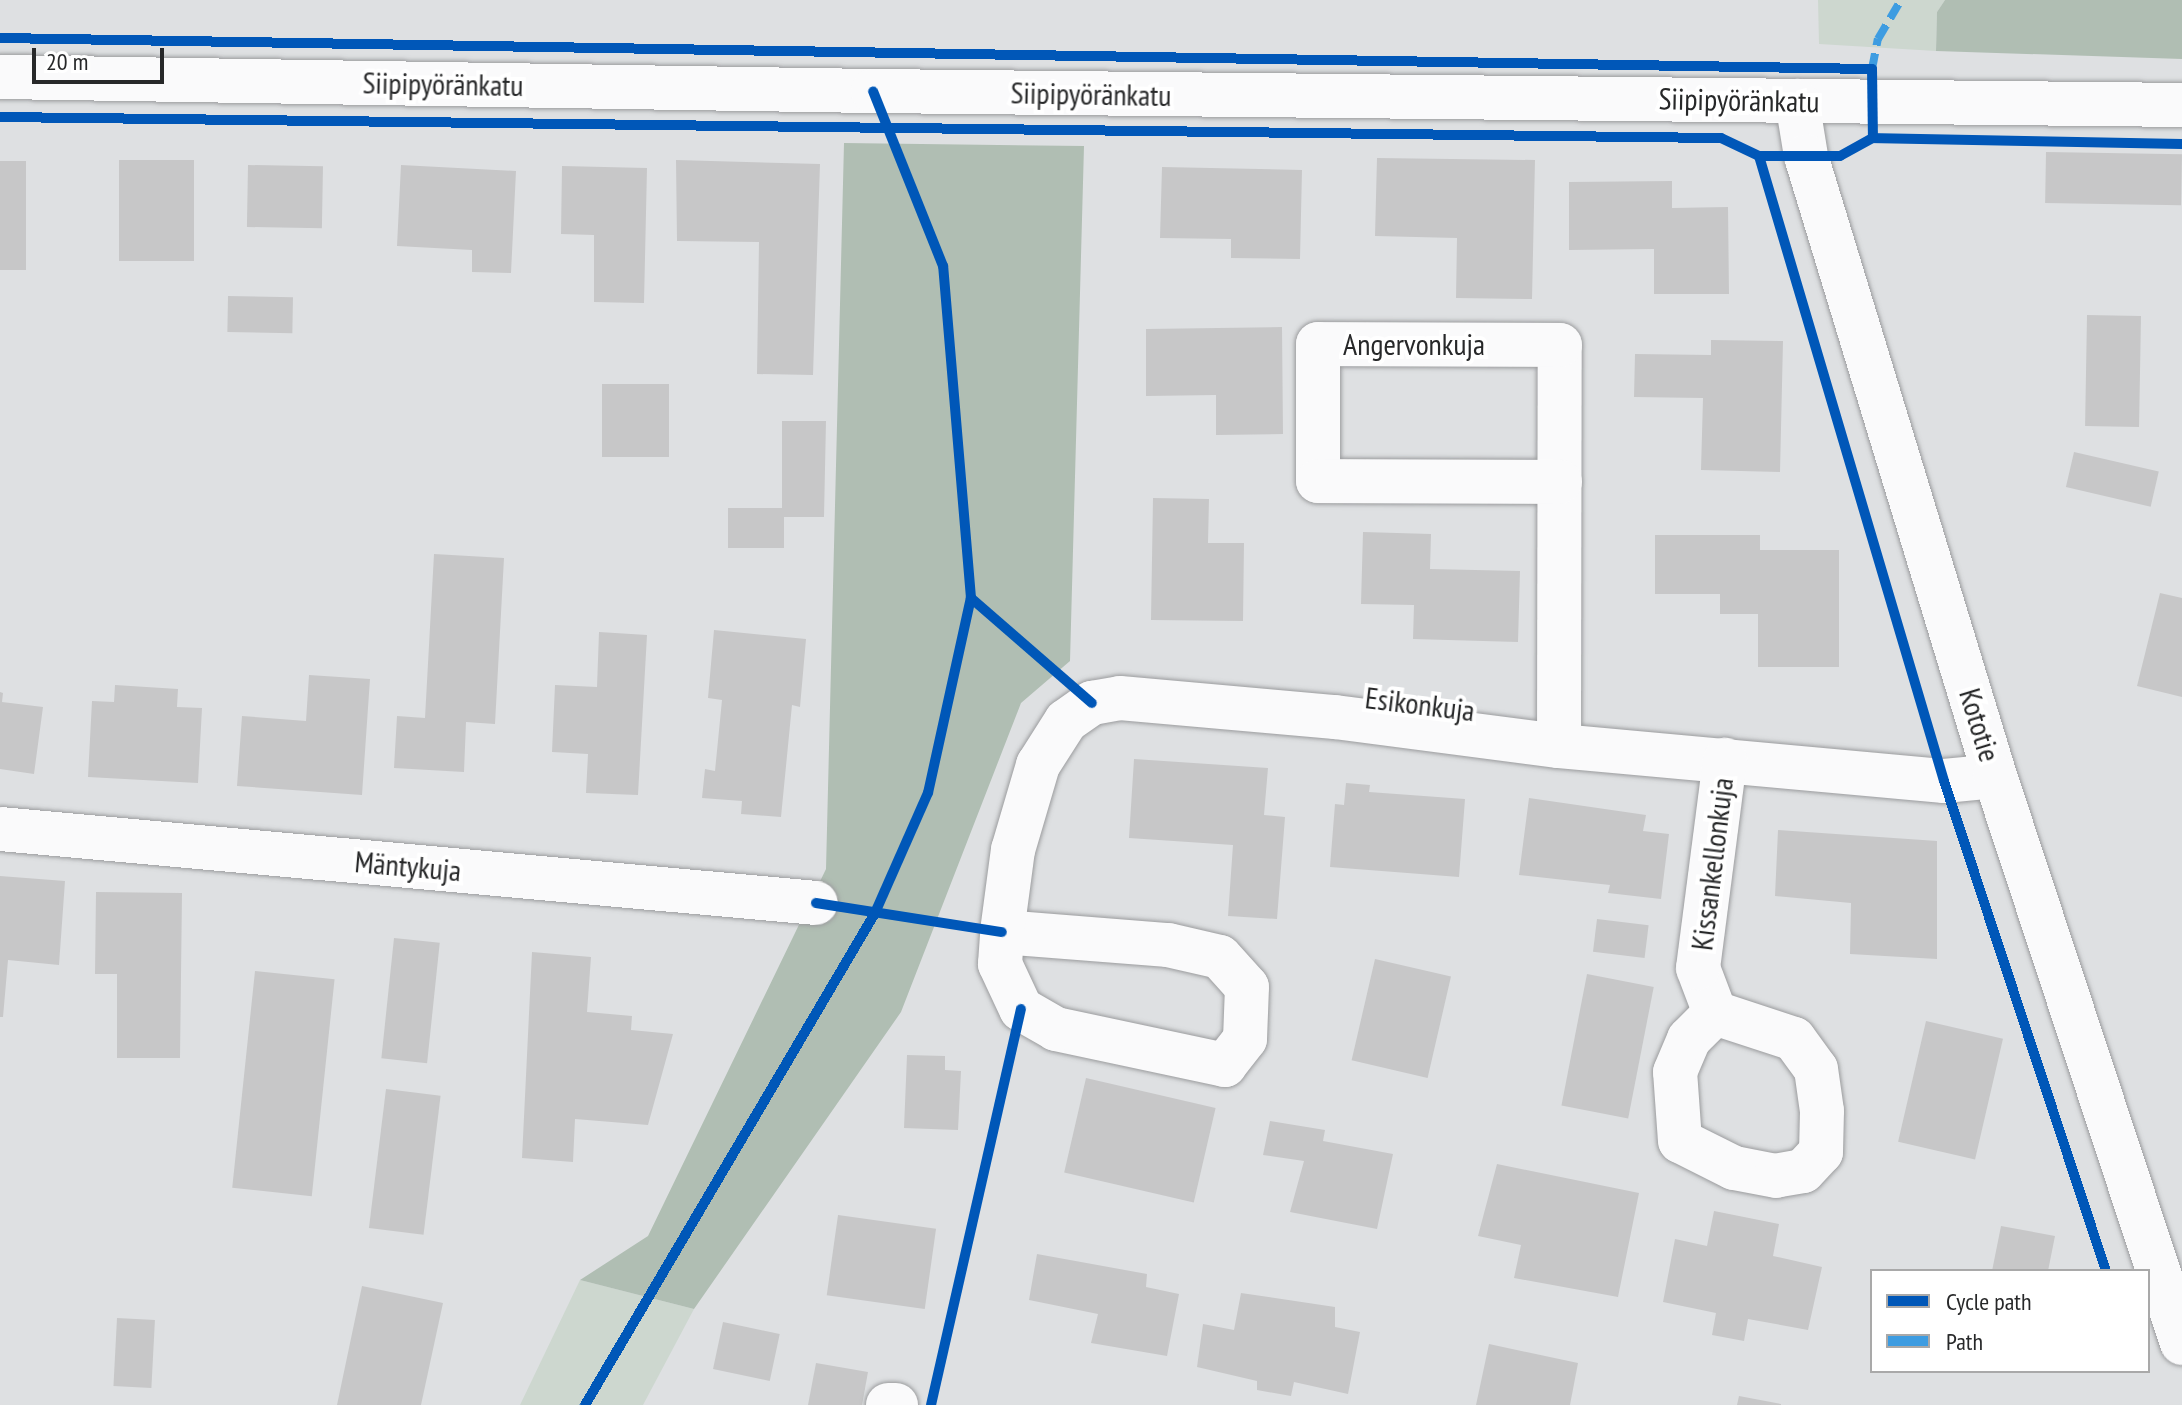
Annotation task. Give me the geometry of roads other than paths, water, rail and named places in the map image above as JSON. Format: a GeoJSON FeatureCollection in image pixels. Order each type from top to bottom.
{"type":"FeatureCollection","features":[{"type":"Feature","properties":{"kind":"street","name":"Siipipyöränkatu"},"geometry":{"type":"LineString","coordinates":[[0,77],[857,91],[2182,105]]}},
{"type":"Feature","properties":{"kind":"street","name":"Kototie"},"geometry":{"type":"LineString","coordinates":[[1797,101],[1806,156],[1995,776],[2182,1343]]}},
{"type":"Feature","properties":{"kind":"street","name":"Angervonkuja"},"geometry":{"type":"LineString","coordinates":[[1559,746],[1560,482],[1560,345],[1318,344],[1318,481],[1560,482]]}},
{"type":"Feature","properties":{"kind":"street","name":"Esikonkuja"},"geometry":{"type":"LineString","coordinates":[[1002,932],[1168,945],[1220,957],[1247,987],[1245,1039],[1225,1065],[1056,1029],[1021,1009],[1000,964],[1002,932],[1013,850],[1038,765],[1066,721],[1092,703],[1120,698],[1335,717],[1559,746],[1944,781],[1995,776]]}},
{"type":"Feature","properties":{"kind":"street","name":"Kissankellonkuja"},"geometry":{"type":"LineString","coordinates":[[1715,1013],[1698,968],[1725,760]]}},
{"type":"Feature","properties":{"kind":"street","name":"Mäntykuja"},"geometry":{"type":"LineString","coordinates":[[0,829],[816,903]]}},
{"type":"Feature","properties":{"kind":"street"},"geometry":{"type":"LineString","coordinates":[[888,1405],[896,1405]]}}]}
